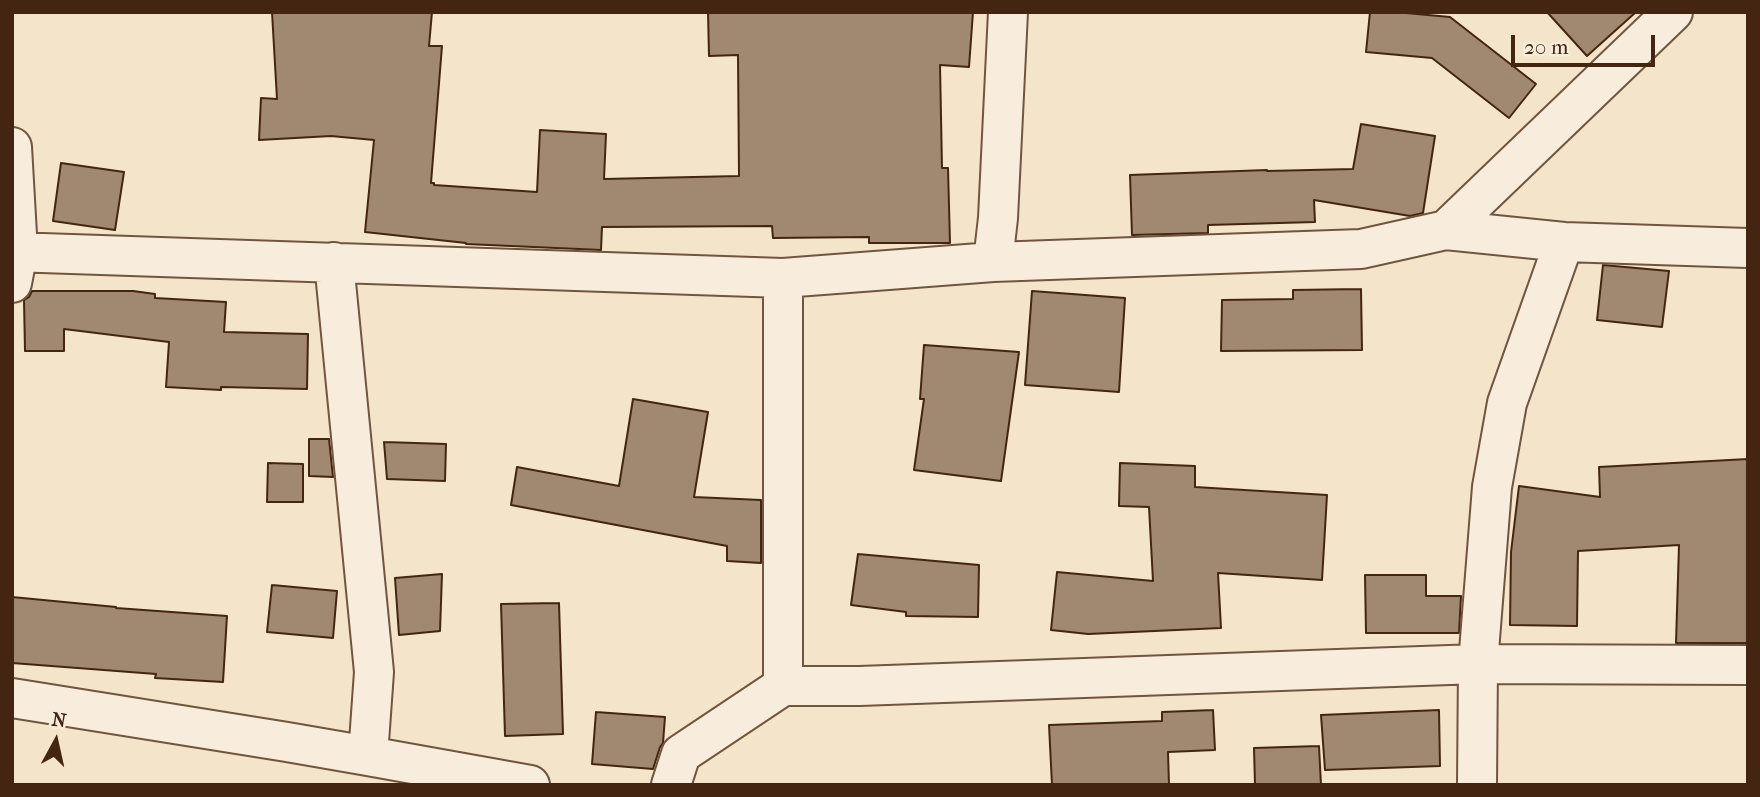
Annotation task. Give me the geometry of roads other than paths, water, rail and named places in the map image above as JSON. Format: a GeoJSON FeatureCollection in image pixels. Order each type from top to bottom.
{"type":"FeatureCollection","features":[{"type":"Feature","properties":{"kind":"street"},"geometry":{"type":"LineString","coordinates":[[993,262],[998,218],[1008,12]]}},
{"type":"Feature","properties":{"kind":"street"},"geometry":{"type":"LineString","coordinates":[[1446,230],[1673,12]]}},
{"type":"Feature","properties":{"kind":"street"},"geometry":{"type":"LineString","coordinates":[[12,147],[14,262],[334,262],[783,278],[993,262],[1361,249],[1446,230],[1564,242],[1748,248]]}},
{"type":"Feature","properties":{"kind":"street"},"geometry":{"type":"LineString","coordinates":[[1477,785],[1478,664],[1492,487],[1507,403],[1564,242]]}},
{"type":"Feature","properties":{"kind":"street"},"geometry":{"type":"LineString","coordinates":[[334,262],[374,672],[368,756]]}},
{"type":"Feature","properties":{"kind":"street"},"geometry":{"type":"LineString","coordinates":[[783,278],[783,686]]}},
{"type":"Feature","properties":{"kind":"street"},"geometry":{"type":"LineString","coordinates":[[671,785],[681,754],[783,686],[859,687],[1478,664],[1748,665]]}},
{"type":"Feature","properties":{"kind":"street"},"geometry":{"type":"LineString","coordinates":[[12,698],[287,742],[530,785]]}}]}
